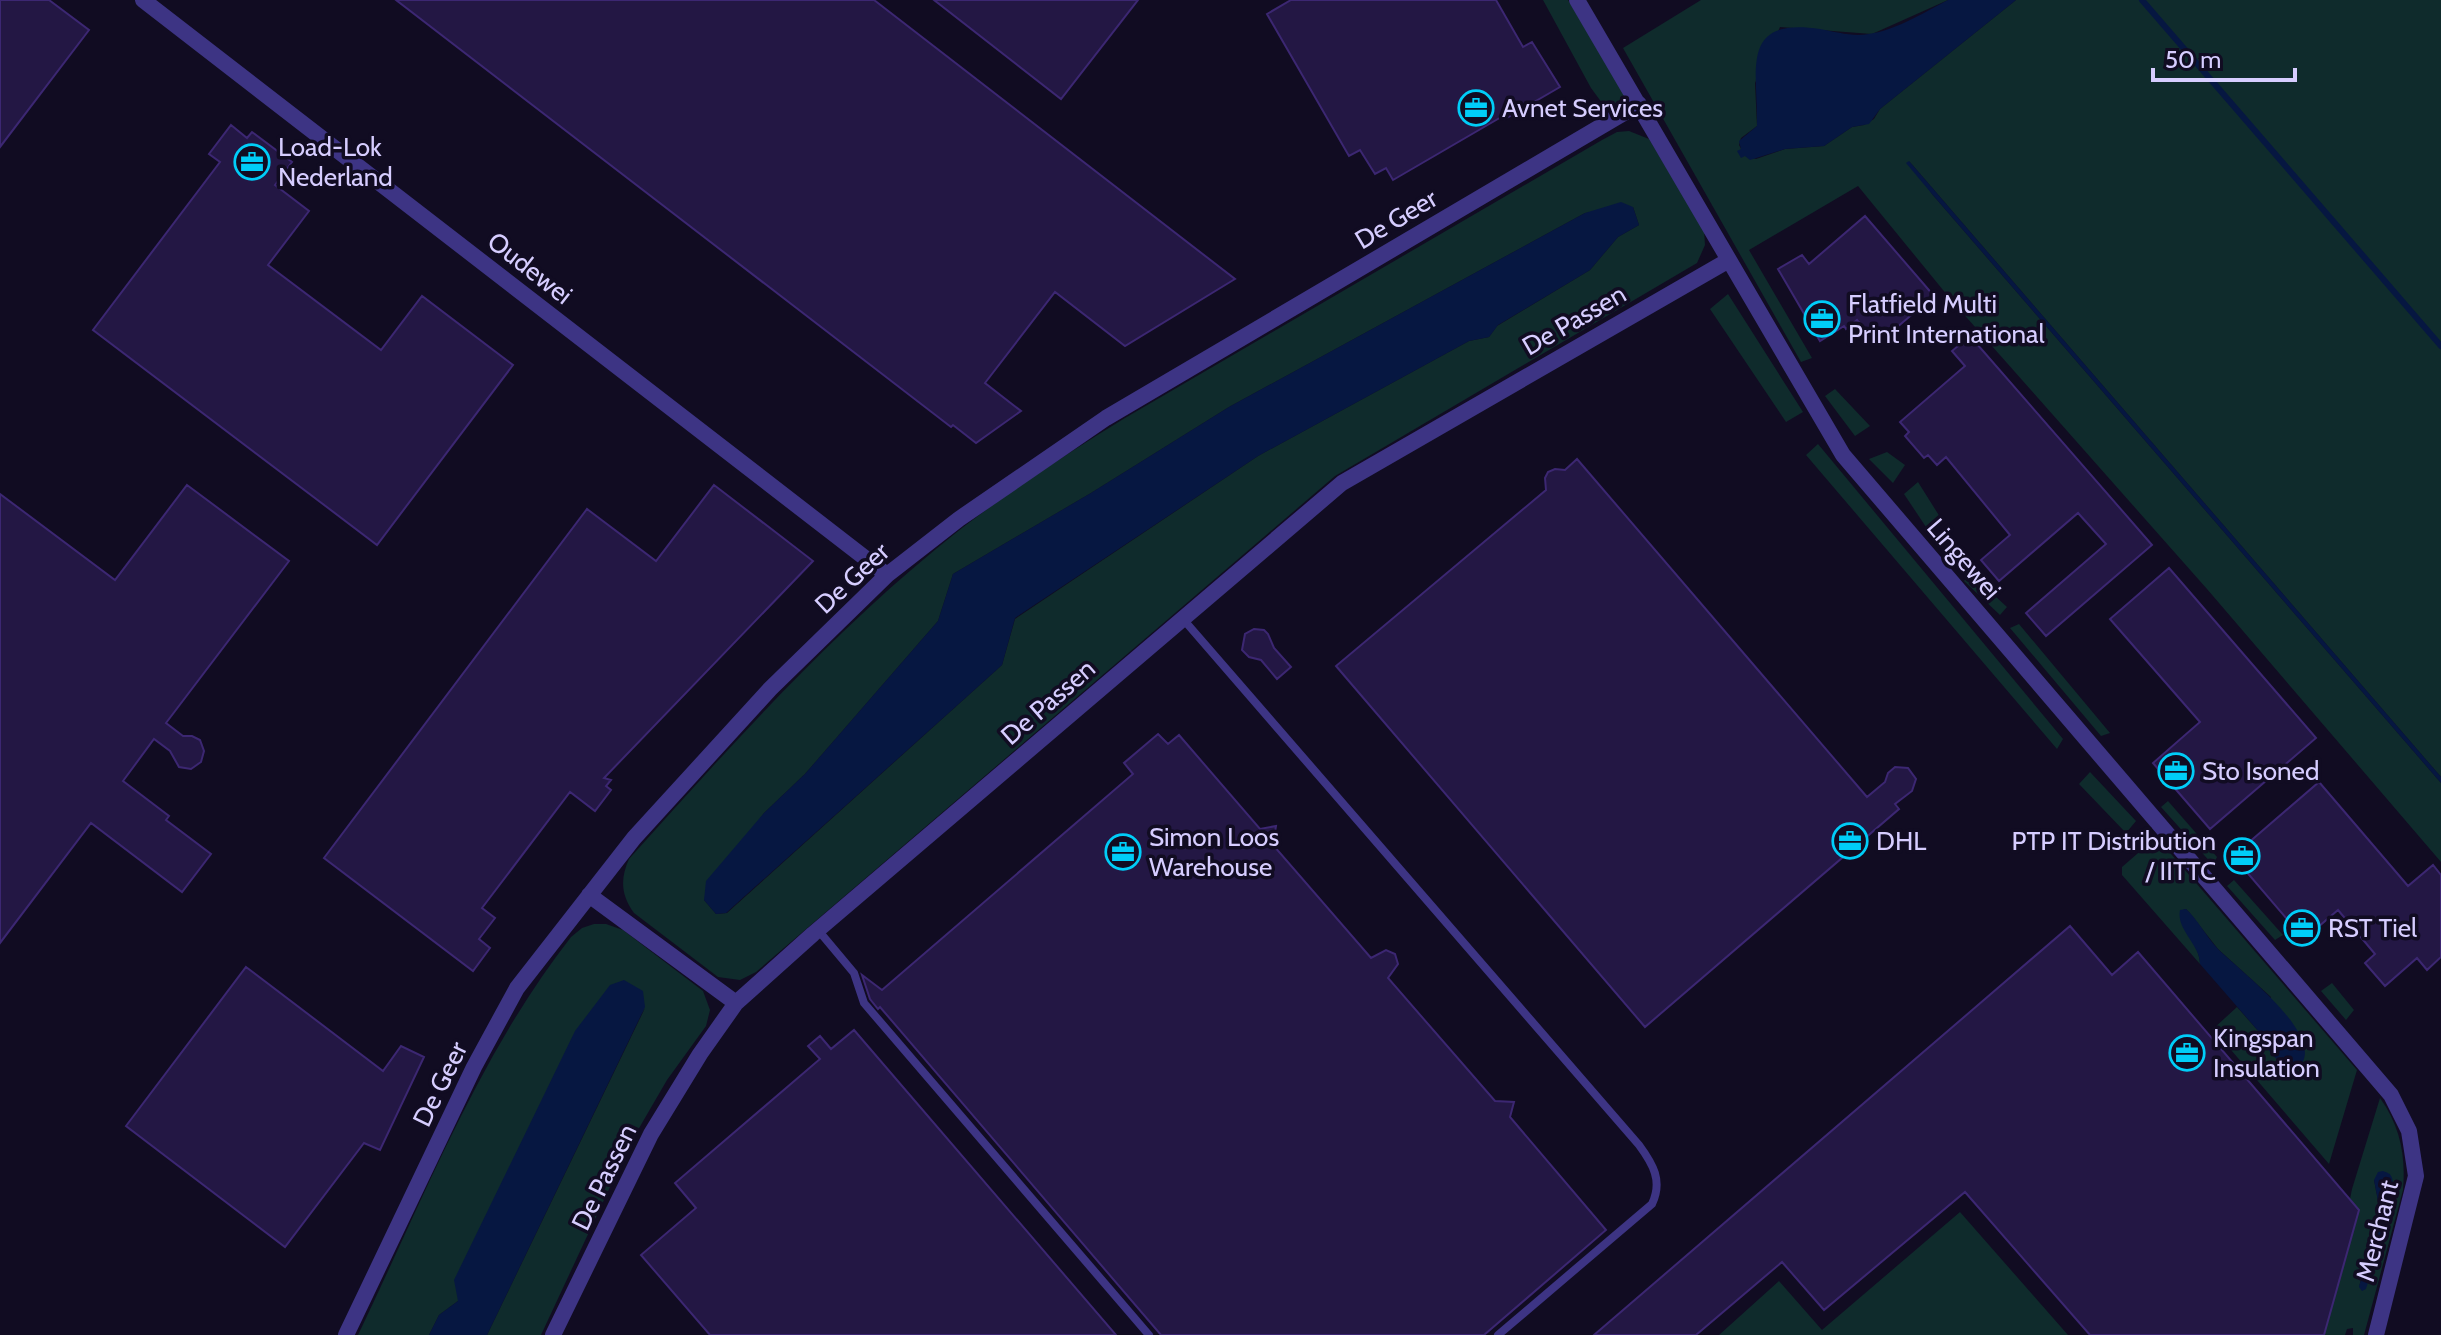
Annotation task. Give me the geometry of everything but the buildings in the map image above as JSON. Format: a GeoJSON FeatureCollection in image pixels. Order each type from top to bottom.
{"type":"FeatureCollection","features":[{"type":"Feature","properties":{"kind":"street","name":"Oudewei"},"geometry":{"type":"LineString","coordinates":[[143,0],[887,575]]}},
{"type":"Feature","properties":{"kind":"street","name":"Lingewei"},"geometry":{"type":"LineString","coordinates":[[1577,0],[1843,455],[2391,1095]]}},
{"type":"Feature","properties":{"kind":"street","name":"De Geer"},"geometry":{"type":"LineString","coordinates":[[346,1335],[474,1067],[517,988],[634,838],[770,689],[887,575],[982,502],[1106,418],[1639,104]]}},
{"type":"Feature","properties":{"kind":"street","name":"De Passen"},"geometry":{"type":"LineString","coordinates":[[553,1335],[651,1134],[700,1054],[736,1003],[1342,483],[1729,260]]}},
{"type":"Feature","properties":{"kind":"street"},"geometry":{"type":"LineString","coordinates":[[589,895],[736,1003]]}},
{"type":"Feature","properties":{"kind":"street","name":"Merchant"},"geometry":{"type":"LineString","coordinates":[[2376,1335],[2416,1176],[2409,1131],[2391,1095]]}},
{"type":"Feature","properties":{"kind":"lane"},"geometry":{"type":"LineString","coordinates":[[1182,618],[1639,1145],[1655,1172],[1658,1185],[1652,1204],[1498,1335]]}},
{"type":"Feature","properties":{"kind":"lane"},"geometry":{"type":"LineString","coordinates":[[818,930],[854,973],[864,1003],[1149,1335]]}},
{"type":"Feature","properties":{"kind":"green space"},"geometry":{"type":"Polygon","coordinates":[[[1543,0],[1568,0],[1625,95],[1608,111],[1591,88],[1543,0]]]}},
{"type":"Feature","properties":{"kind":"green space"},"geometry":{"type":"Polygon","coordinates":[[[1701,0],[1948,0],[1872,34],[1780,27],[1755,83],[1757,126],[1741,138],[1739,145],[1745,156],[1756,159],[1785,149],[1824,146],[1852,127],[1874,119],[1880,109],[2016,0],[2441,0],[2441,777],[1909,161],[1932,194],[2441,783],[2441,862],[2207,589],[1952,301],[1858,186],[1749,250],[1812,358],[1801,362],[1623,48],[1701,0]]]}},
{"type":"Feature","properties":{"kind":"green space"},"geometry":{"type":"Polygon","coordinates":[[[1629,131],[1649,139],[1704,230],[1705,245],[1697,263],[1335,476],[756,972],[740,980],[718,977],[634,913],[623,887],[629,859],[815,659],[895,584],[958,531],[1028,480],[1125,418],[1617,132],[1629,131]],[[1633,207],[1585,213],[1229,407],[953,574],[938,621],[805,774],[764,813],[704,900],[716,914],[727,913],[1002,665],[1015,619],[1258,456],[1469,341],[1489,337],[1497,326],[1590,270],[1618,237],[1639,225],[1633,207]]]}},
{"type":"Feature","properties":{"kind":"green space"},"geometry":{"type":"Polygon","coordinates":[[[1728,294],[1803,412],[1786,422],[1710,309],[1728,294]]]}},
{"type":"Feature","properties":{"kind":"green space"},"geometry":{"type":"Polygon","coordinates":[[[1835,389],[1870,426],[1855,436],[1825,396],[1835,389]]]}},
{"type":"Feature","properties":{"kind":"green space"},"geometry":{"type":"Polygon","coordinates":[[[1818,444],[2063,739],[2057,749],[1806,455],[1818,444]]]}},
{"type":"Feature","properties":{"kind":"green space"},"geometry":{"type":"Polygon","coordinates":[[[1887,452],[1905,465],[1893,483],[1869,459],[1887,452]]]}},
{"type":"Feature","properties":{"kind":"green space"},"geometry":{"type":"Polygon","coordinates":[[[1918,482],[1940,517],[1928,530],[1904,494],[1918,482]]]}},
{"type":"Feature","properties":{"kind":"green space"},"geometry":{"type":"Polygon","coordinates":[[[1970,573],[2007,607],[2000,615],[1964,581],[1970,573]]]}},
{"type":"Feature","properties":{"kind":"green space"},"geometry":{"type":"Polygon","coordinates":[[[2019,624],[2110,733],[2101,736],[2010,628],[2019,624]]]}},
{"type":"Feature","properties":{"kind":"green space"},"geometry":{"type":"Polygon","coordinates":[[[2090,772],[2136,821],[2126,833],[2079,784],[2090,772]]]}},
{"type":"Feature","properties":{"kind":"green space"},"geometry":{"type":"Polygon","coordinates":[[[2168,801],[2217,857],[2213,865],[2161,807],[2168,801]]]}},
{"type":"Feature","properties":{"kind":"green space"},"geometry":{"type":"Polygon","coordinates":[[[2159,840],[2357,1070],[2329,1164],[2213,1029],[2237,1007],[2260,1033],[2271,997],[2218,949],[2186,909],[2180,911],[2182,919],[2200,964],[2122,875],[2122,867],[2152,841],[2159,840]]]}},
{"type":"Feature","properties":{"kind":"green space"},"geometry":{"type":"Polygon","coordinates":[[[2234,880],[2283,935],[2275,940],[2227,886],[2234,880]]]}},
{"type":"Feature","properties":{"kind":"green space"},"geometry":{"type":"Polygon","coordinates":[[[606,924],[623,930],[703,991],[710,1010],[706,1026],[667,1080],[631,1142],[541,1335],[487,1335],[645,1008],[458,1301],[439,1315],[429,1335],[358,1335],[454,1130],[508,1030],[571,937],[582,928],[606,924]]]}},
{"type":"Feature","properties":{"kind":"green space"},"geometry":{"type":"Polygon","coordinates":[[[2332,983],[2354,1010],[2346,1020],[2321,991],[2332,983]]]}},
{"type":"Feature","properties":{"kind":"green space"},"geometry":{"type":"Polygon","coordinates":[[[2380,1098],[2400,1141],[2403,1190],[2364,1335],[2353,1335],[2353,1328],[2347,1329],[2345,1335],[2324,1335],[2359,1211],[2350,1199],[2380,1098]],[[2374,1180],[2380,1211],[2359,1287],[2381,1234],[2393,1186],[2374,1180]]]}},
{"type":"Feature","properties":{"kind":"green space"},"geometry":{"type":"Polygon","coordinates":[[[1960,1212],[2068,1335],[1719,1335],[1779,1281],[1822,1330],[1960,1212]]]}},
{"type":"Feature","properties":{"kind":"water"},"geometry":{"type":"Polygon","coordinates":[[[1948,0],[2016,0],[1880,109],[1869,124],[1852,127],[1824,146],[1785,149],[1750,160],[1745,156],[1741,158],[1737,151],[1741,149],[1739,141],[1757,126],[1756,67],[1758,52],[1765,39],[1776,31],[1794,27],[1857,35],[1879,32],[1948,0]]]}},
{"type":"Feature","properties":{"kind":"water"},"geometry":{"type":"Polygon","coordinates":[[[1909,161],[2441,777],[2441,783],[1932,194],[1906,163],[1909,161]]]}},
{"type":"Feature","properties":{"kind":"water"},"geometry":{"type":"Polygon","coordinates":[[[1621,202],[1633,207],[1639,225],[1618,237],[1590,270],[1498,325],[1489,337],[1469,341],[1258,456],[1015,618],[1002,665],[726,913],[716,914],[704,900],[706,881],[764,813],[805,774],[938,621],[953,574],[1229,407],[1585,213],[1621,202]]]}},
{"type":"Feature","properties":{"kind":"water"},"geometry":{"type":"Polygon","coordinates":[[[2186,909],[2217,948],[2260,987],[2292,1022],[2302,1039],[2305,1055],[2298,1068],[2286,1067],[2271,1054],[2260,1033],[2200,964],[2181,924],[2180,910],[2186,909]]]}},
{"type":"Feature","properties":{"kind":"water"},"geometry":{"type":"Polygon","coordinates":[[[624,980],[643,991],[645,1007],[487,1335],[429,1335],[439,1315],[458,1301],[454,1280],[575,1031],[610,985],[624,980]]]}},
{"type":"Feature","properties":{"kind":"water"},"geometry":{"type":"Polygon","coordinates":[[[2383,1171],[2392,1178],[2391,1199],[2366,1289],[2362,1291],[2359,1287],[2380,1211],[2374,1180],[2378,1172],[2383,1171]]]}},
{"type":"Feature","properties":{"kind":"waterway"},"geometry":{"type":"LineString","coordinates":[[2142,0],[2441,346]]}},
{"type":"Feature","properties":{"kind":"place","name":"Avnet Services"},"geometry":{"type":"Point","coordinates":[1476,108]}},
{"type":"Feature","properties":{"kind":"place","name":"Load-Lok Nederland"},"geometry":{"type":"Point","coordinates":[252,162]}},
{"type":"Feature","properties":{"kind":"place","name":"Flatfield Multi Print International"},"geometry":{"type":"Point","coordinates":[1822,319]}},
{"type":"Feature","properties":{"kind":"place","name":"Sto Isoned"},"geometry":{"type":"Point","coordinates":[2176,771]}},
{"type":"Feature","properties":{"kind":"place","name":"DHL"},"geometry":{"type":"Point","coordinates":[1850,841]}},
{"type":"Feature","properties":{"kind":"place","name":"Simon Loos Warehouse"},"geometry":{"type":"Point","coordinates":[1123,852]}},
{"type":"Feature","properties":{"kind":"place","name":"PTP IT Distribution / IITTC"},"geometry":{"type":"Point","coordinates":[2242,856]}},
{"type":"Feature","properties":{"kind":"place","name":"RST Tiel"},"geometry":{"type":"Point","coordinates":[2302,928]}},
{"type":"Feature","properties":{"kind":"place","name":"Kingspan Insulation"},"geometry":{"type":"Point","coordinates":[2187,1053]}}]}
